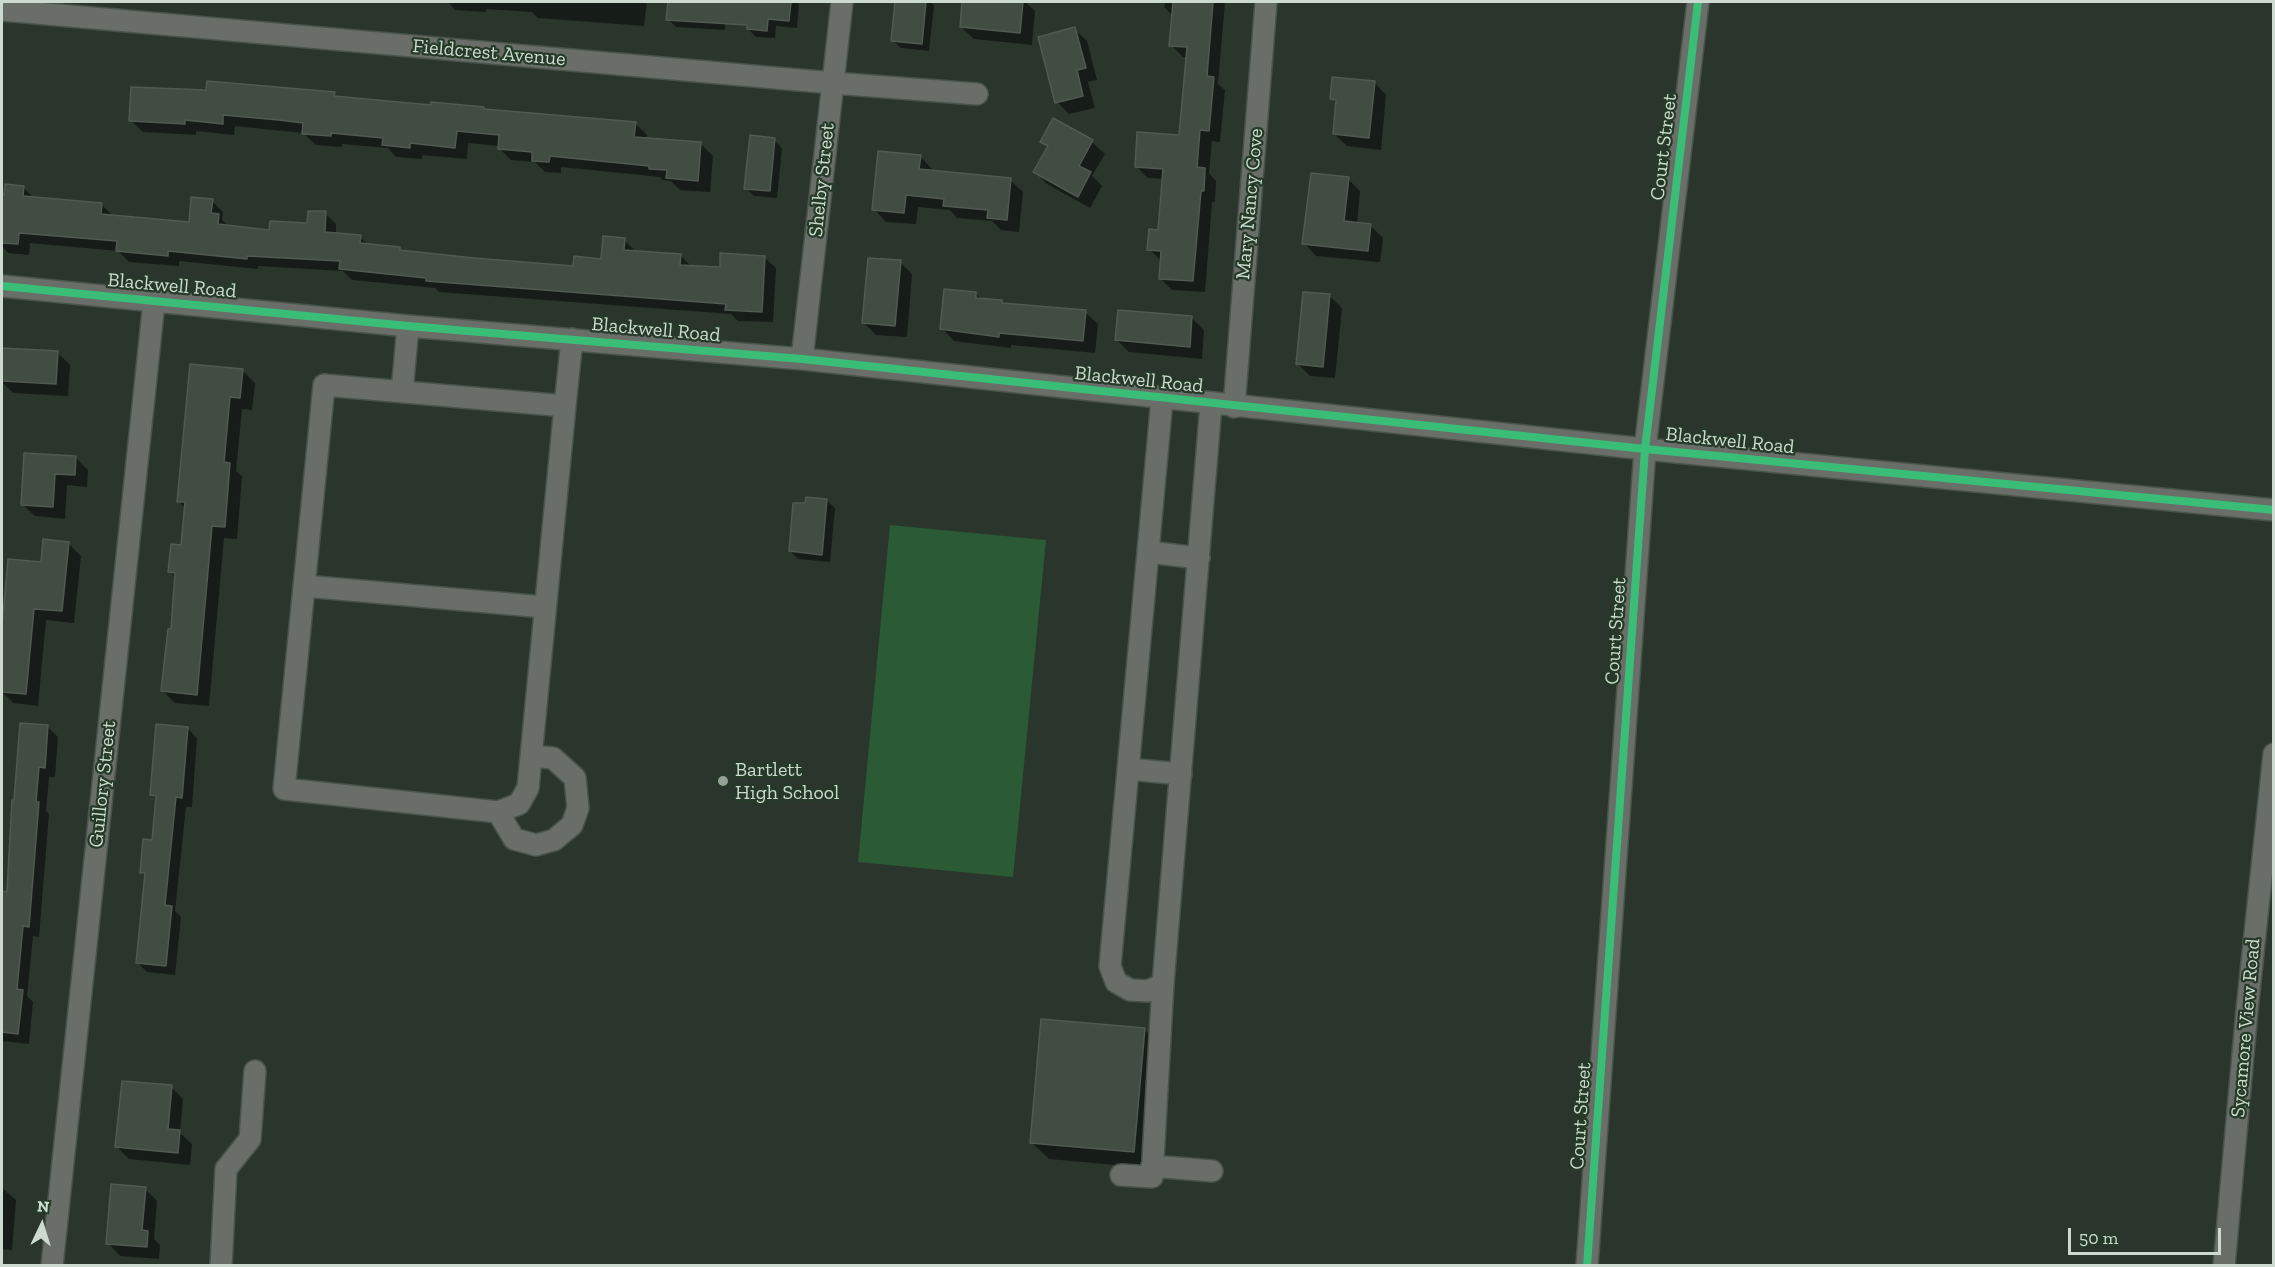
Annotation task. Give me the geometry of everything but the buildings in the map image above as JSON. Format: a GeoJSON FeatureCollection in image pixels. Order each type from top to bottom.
{"type":"FeatureCollection","features":[{"type":"Feature","properties":{"kind":"street","name":"Shelby Street"},"geometry":{"type":"LineString","coordinates":[[802,359],[842,2]]}},
{"type":"Feature","properties":{"kind":"street","name":"Mary Nancy Cove"},"geometry":{"type":"LineString","coordinates":[[1234,406],[1266,2]]}},
{"type":"Feature","properties":{"kind":"street","name":"Court Street"},"geometry":{"type":"LineString","coordinates":[[1587,1266],[1645,449],[1698,2]]}},
{"type":"Feature","properties":{"kind":"street","name":"Fieldcrest Avenue"},"geometry":{"type":"LineString","coordinates":[[2,10],[977,94]]}},
{"type":"Feature","properties":{"kind":"street","name":"Blackwell Road"},"geometry":{"type":"LineString","coordinates":[[2,286],[408,326],[802,359],[1645,449],[2274,510]]}},
{"type":"Feature","properties":{"kind":"street","name":"Guillory Street"},"geometry":{"type":"LineString","coordinates":[[52,1266],[154,302]]}},
{"type":"Feature","properties":{"kind":"street"},"geometry":{"type":"LineString","coordinates":[[402,392],[408,326]]}},
{"type":"Feature","properties":{"kind":"street"},"geometry":{"type":"LineString","coordinates":[[565,406],[324,385],[284,789],[498,812],[519,804],[528,788],[572,339]]}},
{"type":"Feature","properties":{"kind":"street"},"geometry":{"type":"LineString","coordinates":[[1162,399],[1110,966],[1116,982],[1130,990],[1148,991],[1163,984]]}},
{"type":"Feature","properties":{"kind":"street"},"geometry":{"type":"LineString","coordinates":[[1121,1175],[1152,1177],[1163,984],[1211,404]]}},
{"type":"Feature","properties":{"kind":"street"},"geometry":{"type":"LineString","coordinates":[[1148,552],[1199,558]]}},
{"type":"Feature","properties":{"kind":"street"},"geometry":{"type":"LineString","coordinates":[[304,586],[544,607]]}},
{"type":"Feature","properties":{"kind":"street","name":"Sycamore View Road"},"geometry":{"type":"LineString","coordinates":[[2224,1266],[2274,754]]}},
{"type":"Feature","properties":{"kind":"street"},"geometry":{"type":"LineString","coordinates":[[498,812],[513,839],[536,844],[554,840],[572,825],[578,808],[575,778],[553,758],[531,756]]}},
{"type":"Feature","properties":{"kind":"street"},"geometry":{"type":"LineString","coordinates":[[1128,769],[1180,774]]}},
{"type":"Feature","properties":{"kind":"street"},"geometry":{"type":"LineString","coordinates":[[221,1266],[226,1169],[250,1139],[255,1071]]}},
{"type":"Feature","properties":{"kind":"street"},"geometry":{"type":"LineString","coordinates":[[1152,1166],[1212,1171]]}},
{"type":"Feature","properties":{"kind":"green space"},"geometry":{"type":"Polygon","coordinates":[[[890,525],[1046,540],[1013,877],[858,862],[890,525]]]}},
{"type":"Feature","properties":{"kind":"cycle path"},"geometry":{"type":"LineString","coordinates":[[1587,1266],[1645,449],[1698,2]]}},
{"type":"Feature","properties":{"kind":"cycle path"},"geometry":{"type":"LineString","coordinates":[[2,286],[408,326],[802,359],[1645,449],[2274,510]]}},
{"type":"Feature","properties":{"kind":"place","name":"Bartlett High School"},"geometry":{"type":"Point","coordinates":[723,781]}}]}
